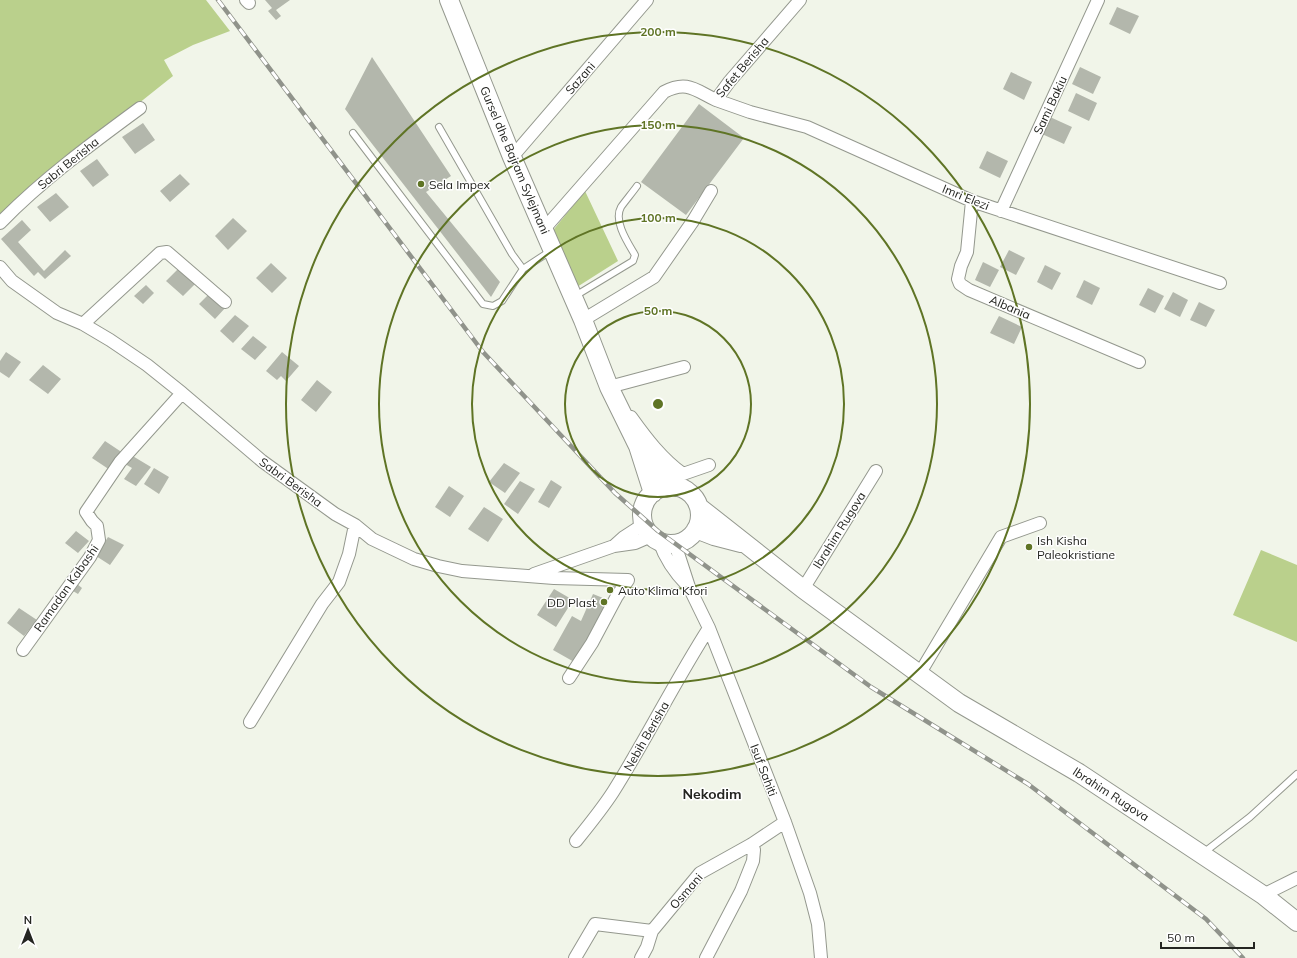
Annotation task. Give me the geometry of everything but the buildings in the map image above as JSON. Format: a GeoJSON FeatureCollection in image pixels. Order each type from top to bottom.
{"type":"FeatureCollection","features":[{"type":"Feature","properties":{"kind":"street","name":"Gursel dhe Bajram Sylejmani"},"geometry":{"type":"LineString","coordinates":[[449,0],[512,157],[574,296],[638,446],[653,493]]}},
{"type":"Feature","properties":{"kind":"street","name":"Sazani"},"geometry":{"type":"LineString","coordinates":[[512,157],[647,0]]}},
{"type":"Feature","properties":{"kind":"street","name":"Safet Berisha"},"geometry":{"type":"LineString","coordinates":[[544,229],[664,92],[673,87],[686,85],[716,100],[729,82],[800,0]]}},
{"type":"Feature","properties":{"kind":"street","name":"Sami Bakiu"},"geometry":{"type":"LineString","coordinates":[[1001,211],[1098,0]]}},
{"type":"Feature","properties":{"kind":"street","name":"Imri Elezi"},"geometry":{"type":"LineString","coordinates":[[716,100],[750,112],[807,127],[972,201],[1220,283]]}},
{"type":"Feature","properties":{"kind":"street","name":"Sabri Berisha"},"geometry":{"type":"LineString","coordinates":[[0,223],[20,202],[74,157],[140,108]]}},
{"type":"Feature","properties":{"kind":"street"},"geometry":{"type":"LineString","coordinates":[[583,320],[654,277],[693,221],[710,191]]}},
{"type":"Feature","properties":{"kind":"street","name":"Albania"},"geometry":{"type":"LineString","coordinates":[[972,201],[967,252],[961,266],[958,279],[960,284],[969,290],[1139,362]]}},
{"type":"Feature","properties":{"kind":"street"},"geometry":{"type":"LineString","coordinates":[[83,324],[160,253],[163,252],[167,252],[225,302]]}},
{"type":"Feature","properties":{"kind":"street","name":"Sabri Berisha"},"geometry":{"type":"LineString","coordinates":[[0,267],[12,280],[57,313],[83,324],[110,340],[146,365],[182,393],[262,462],[335,514],[355,525],[372,539],[414,559],[462,571],[529,576],[628,580],[617,596],[592,644],[569,678]]}},
{"type":"Feature","properties":{"kind":"street"},"geometry":{"type":"LineString","coordinates":[[684,367],[612,387],[645,438],[672,466],[679,481],[684,489],[690,494],[699,507],[699,522],[691,536],[683,541],[657,536],[642,515],[648,499],[653,493],[660,489],[668,487],[679,481],[709,465]]}},
{"type":"Feature","properties":{"kind":"street","name":"Ramadan Kabashi"},"geometry":{"type":"LineString","coordinates":[[23,650],[90,557],[99,540],[97,526],[86,512],[120,462],[182,393]]}},
{"type":"Feature","properties":{"kind":"street","name":"Gursel dhe Bajram Sylejmani"},"geometry":{"type":"LineString","coordinates":[[638,446],[679,481]]}},
{"type":"Feature","properties":{"kind":"street","name":"Ibrahim Rugova"},"geometry":{"type":"LineString","coordinates":[[803,589],[876,471]]}},
{"type":"Feature","properties":{"kind":"street","name":"Ibrahim Rugova"},"geometry":{"type":"LineString","coordinates":[[699,507],[803,589],[959,702],[1079,773],[1263,895],[1297,922]]}},
{"type":"Feature","properties":{"kind":"street"},"geometry":{"type":"LineString","coordinates":[[920,673],[1001,537],[1040,523]]}},
{"type":"Feature","properties":{"kind":"street"},"geometry":{"type":"LineString","coordinates":[[250,722],[322,604],[339,582],[350,554],[355,525]]}},
{"type":"Feature","properties":{"kind":"street","name":"Ibrahim Rugova"},"geometry":{"type":"LineString","coordinates":[[696,529],[746,545]]}},
{"type":"Feature","properties":{"kind":"street","name":"Sabri Berisha"},"geometry":{"type":"LineString","coordinates":[[529,576],[614,546],[624,537],[657,536]]}},
{"type":"Feature","properties":{"kind":"street","name":"Isuf Sahiti"},"geometry":{"type":"LineString","coordinates":[[657,536],[662,549],[677,576],[689,587],[709,628],[785,822],[810,893],[818,924],[821,958]]}},
{"type":"Feature","properties":{"kind":"street","name":"Nebih Berisha"},"geometry":{"type":"LineString","coordinates":[[576,841],[612,794],[646,739],[688,661],[709,628]]}},
{"type":"Feature","properties":{"kind":"street","name":"Osmani"},"geometry":{"type":"LineString","coordinates":[[641,958],[647,947],[652,931],[700,873],[752,844],[785,822]]}},
{"type":"Feature","properties":{"kind":"street"},"geometry":{"type":"LineString","coordinates":[[706,958],[741,891],[753,861],[754,850],[752,844]]}},
{"type":"Feature","properties":{"kind":"street"},"geometry":{"type":"LineString","coordinates":[[1263,895],[1297,878]]}},
{"type":"Feature","properties":{"kind":"street"},"geometry":{"type":"LineString","coordinates":[[575,958],[595,924],[652,931]]}},
{"type":"Feature","properties":{"kind":"lane"},"geometry":{"type":"LineString","coordinates":[[439,127],[512,254],[523,269]]}},
{"type":"Feature","properties":{"kind":"lane"},"geometry":{"type":"LineString","coordinates":[[353,133],[483,304],[493,306],[502,301],[523,269],[553,250]]}},
{"type":"Feature","properties":{"kind":"lane"},"geometry":{"type":"LineString","coordinates":[[574,296],[633,261],[635,255],[622,231],[620,208],[637,186]]}},
{"type":"Feature","properties":{"kind":"lane"},"geometry":{"type":"LineString","coordinates":[[1201,855],[1250,817],[1297,774]]}},
{"type":"Feature","properties":{"kind":"green space"},"geometry":{"type":"Polygon","coordinates":[[[0,0],[206,0],[230,31],[193,45],[164,60],[173,76],[0,214],[0,0]]]}},
{"type":"Feature","properties":{"kind":"green space"},"geometry":{"type":"Polygon","coordinates":[[[585,191],[618,261],[577,287],[550,234],[585,191]]]}},
{"type":"Feature","properties":{"kind":"green space"},"geometry":{"type":"Polygon","coordinates":[[[1261,550],[1297,565],[1297,642],[1233,615],[1261,550]]]}},
{"type":"Feature","properties":{"kind":"railway"},"geometry":{"type":"LineString","coordinates":[[218,0],[483,352],[615,493],[658,531],[871,687],[1028,784],[1206,919],[1243,958]]}},
{"type":"Feature","properties":{"kind":"place","name":"Sela Impex"},"geometry":{"type":"Point","coordinates":[421,184]}},
{"type":"Feature","properties":{"kind":"place","name":"Ish Kisha Paleokristiane"},"geometry":{"type":"Point","coordinates":[1029,547]}},
{"type":"Feature","properties":{"kind":"place","name":"Auto Klima Kfori"},"geometry":{"type":"Point","coordinates":[610,590]}},
{"type":"Feature","properties":{"kind":"place","name":"DD Plast"},"geometry":{"type":"Point","coordinates":[604,602]}},
{"type":"Feature","properties":{"kind":"district","name":"Nekodim"},"geometry":{"type":"Point","coordinates":[712,794]}}]}
